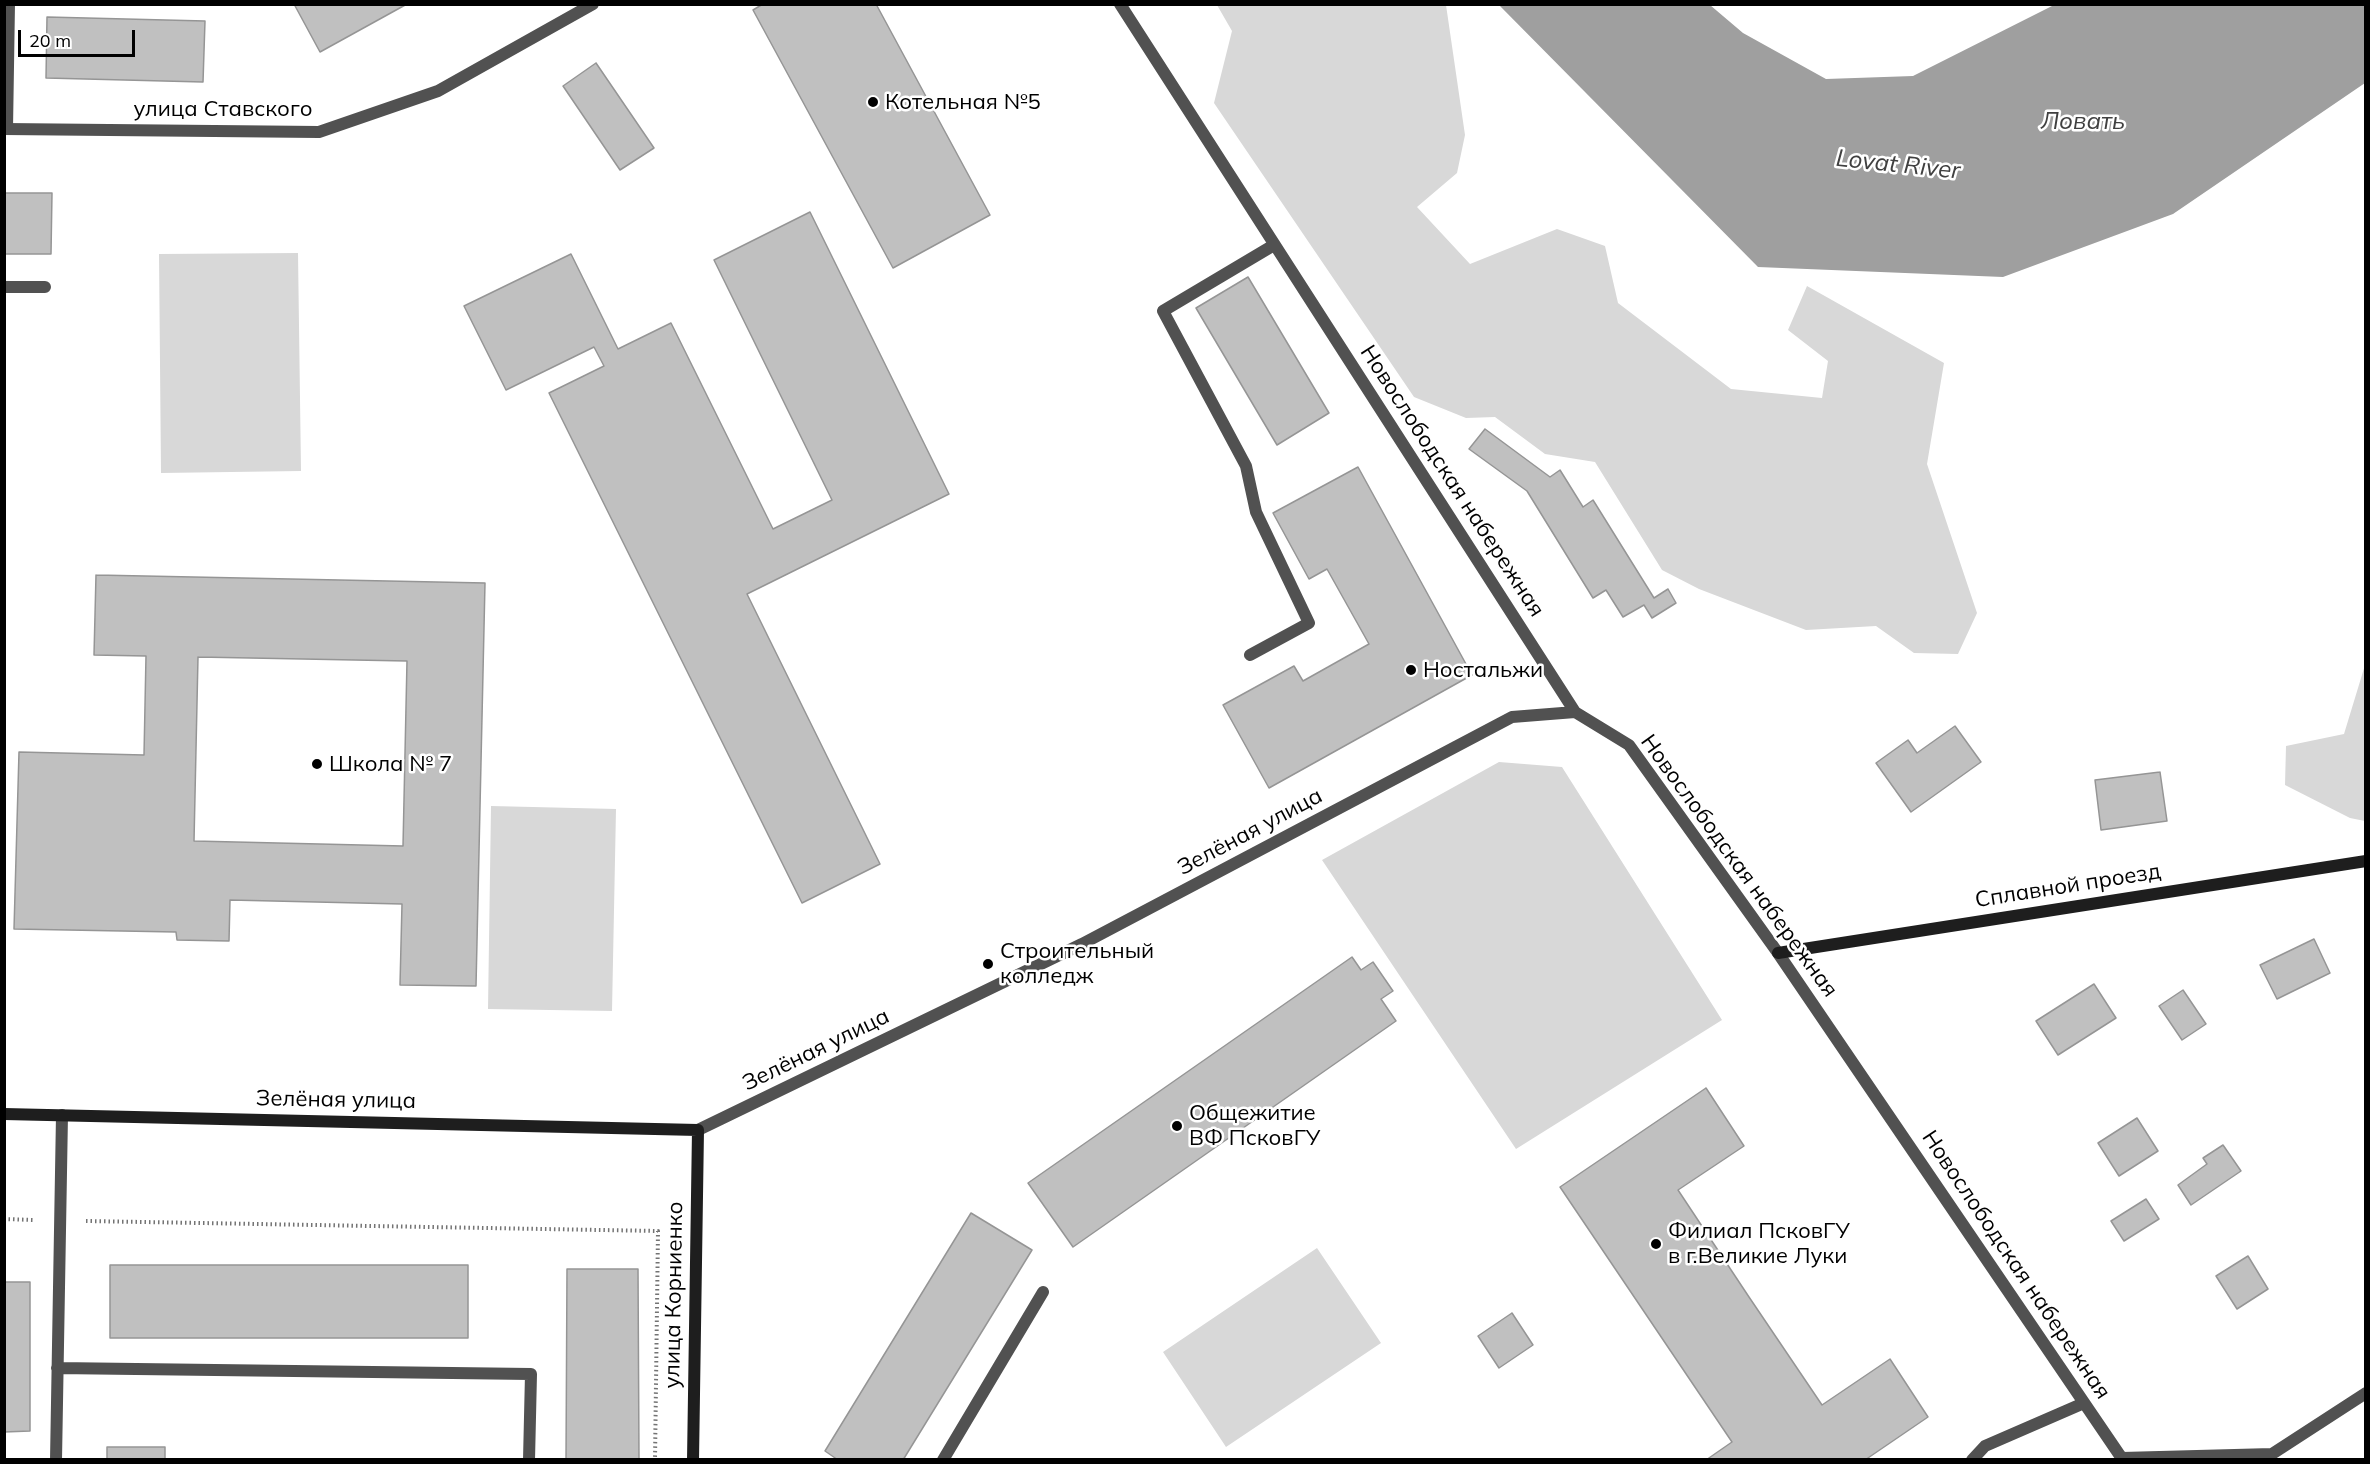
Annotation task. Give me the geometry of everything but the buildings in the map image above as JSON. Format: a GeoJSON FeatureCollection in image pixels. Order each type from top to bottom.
{"type":"FeatureCollection","features":[{"type":"Feature","properties":{"kind":"street"},"geometry":{"type":"LineString","coordinates":[[6,129],[9,4]]}},
{"type":"Feature","properties":{"kind":"street","name":"улица Ставского"},"geometry":{"type":"LineString","coordinates":[[6,129],[319,132],[438,91],[593,4]]}},
{"type":"Feature","properties":{"kind":"street","name":"Новослободская набережная"},"geometry":{"type":"LineString","coordinates":[[1119,4],[1575,712],[1629,744],[1778,953],[2123,1459]]}},
{"type":"Feature","properties":{"kind":"street"},"geometry":{"type":"LineString","coordinates":[[1250,655],[1309,623],[1256,512],[1246,466],[1163,311],[1275,245]]}},
{"type":"Feature","properties":{"kind":"street"},"geometry":{"type":"LineString","coordinates":[[4,287],[45,287]]}},
{"type":"Feature","properties":{"kind":"street","name":"Зелёная улица"},"geometry":{"type":"LineString","coordinates":[[4,1114],[698,1130],[1083,944],[1512,717],[1575,712]]}},
{"type":"Feature","properties":{"kind":"street","name":"Сплавной проезд"},"geometry":{"type":"LineString","coordinates":[[1778,953],[2366,861]]}},
{"type":"Feature","properties":{"kind":"street"},"geometry":{"type":"LineString","coordinates":[[57,1460],[63,1115]]}},
{"type":"Feature","properties":{"kind":"street","name":"улица Корниенко"},"geometry":{"type":"LineString","coordinates":[[693,1460],[698,1130]]}},
{"type":"Feature","properties":{"kind":"street"},"geometry":{"type":"LineString","coordinates":[[943,1460],[1043,1292]]}},
{"type":"Feature","properties":{"kind":"street"},"geometry":{"type":"LineString","coordinates":[[57,1368],[531,1374],[530,1460]]}},
{"type":"Feature","properties":{"kind":"street"},"geometry":{"type":"LineString","coordinates":[[2123,1459],[2276,1457],[2366,1393]]}},
{"type":"Feature","properties":{"kind":"street"},"geometry":{"type":"LineString","coordinates":[[1972,1460],[1984,1446],[2084,1403]]}},
{"type":"Feature","properties":{"kind":"path"},"geometry":{"type":"LineString","coordinates":[[4,1220],[658,1231],[656,1460]]}},
{"type":"Feature","properties":{"kind":"shaded area"},"geometry":{"type":"Polygon","coordinates":[[[1217,5],[1446,5],[1465,135],[1457,173],[1417,207],[1470,264],[1557,229],[1605,246],[1618,303],[1731,389],[1822,398],[1828,361],[1788,330],[1807,286],[1944,363],[1927,464],[1977,613],[1958,654],[1914,653],[1876,626],[1806,630],[1699,589],[1662,570],[1595,462],[1545,454],[1495,417],[1466,418],[1414,397],[1214,103],[1232,31],[1217,5]]]}},
{"type":"Feature","properties":{"kind":"shaded area"},"geometry":{"type":"Polygon","coordinates":[[[298,253],[301,471],[161,473],[159,254],[298,253]]]}},
{"type":"Feature","properties":{"kind":"shaded area"},"geometry":{"type":"Polygon","coordinates":[[[2365,665],[2366,821],[2350,818],[2285,785],[2286,746],[2344,734],[2365,665]]]}},
{"type":"Feature","properties":{"kind":"shaded area"},"geometry":{"type":"Polygon","coordinates":[[[1499,762],[1562,767],[1722,1020],[1516,1149],[1322,860],[1499,762]]]}},
{"type":"Feature","properties":{"kind":"shaded area"},"geometry":{"type":"Polygon","coordinates":[[[491,806],[616,809],[612,1011],[488,1009],[491,806]]]}},
{"type":"Feature","properties":{"kind":"shaded area"},"geometry":{"type":"Polygon","coordinates":[[[1317,1248],[1381,1343],[1226,1447],[1163,1352],[1317,1248]]]}},
{"type":"Feature","properties":{"kind":"water","name":"Ловать"},"geometry":{"type":"Polygon","coordinates":[[[1499,5],[1710,5],[1743,33],[1826,79],[1913,76],[2054,5],[2365,5],[2365,83],[2173,214],[2003,277],[1758,267],[1499,5]]]}},
{"type":"Feature","properties":{"kind":"place","name":"Котельная №5"},"geometry":{"type":"Point","coordinates":[873,102]}},
{"type":"Feature","properties":{"kind":"place","name":"Ностальжи"},"geometry":{"type":"Point","coordinates":[1411,670]}},
{"type":"Feature","properties":{"kind":"place","name":"Школа № 7"},"geometry":{"type":"Point","coordinates":[317,764]}},
{"type":"Feature","properties":{"kind":"place","name":"Строительный колледж"},"geometry":{"type":"Point","coordinates":[988,964]}},
{"type":"Feature","properties":{"kind":"place","name":"Общежитие ВФ ПсковГУ"},"geometry":{"type":"Point","coordinates":[1177,1126]}},
{"type":"Feature","properties":{"kind":"place","name":"Филиал ПсковГУ в г.Великие Луки"},"geometry":{"type":"Point","coordinates":[1656,1244]}},
{"type":"Feature","properties":{"kind":"water label","name":"Lovat River"},"geometry":{"type":"Point","coordinates":[1898,165]}}]}
